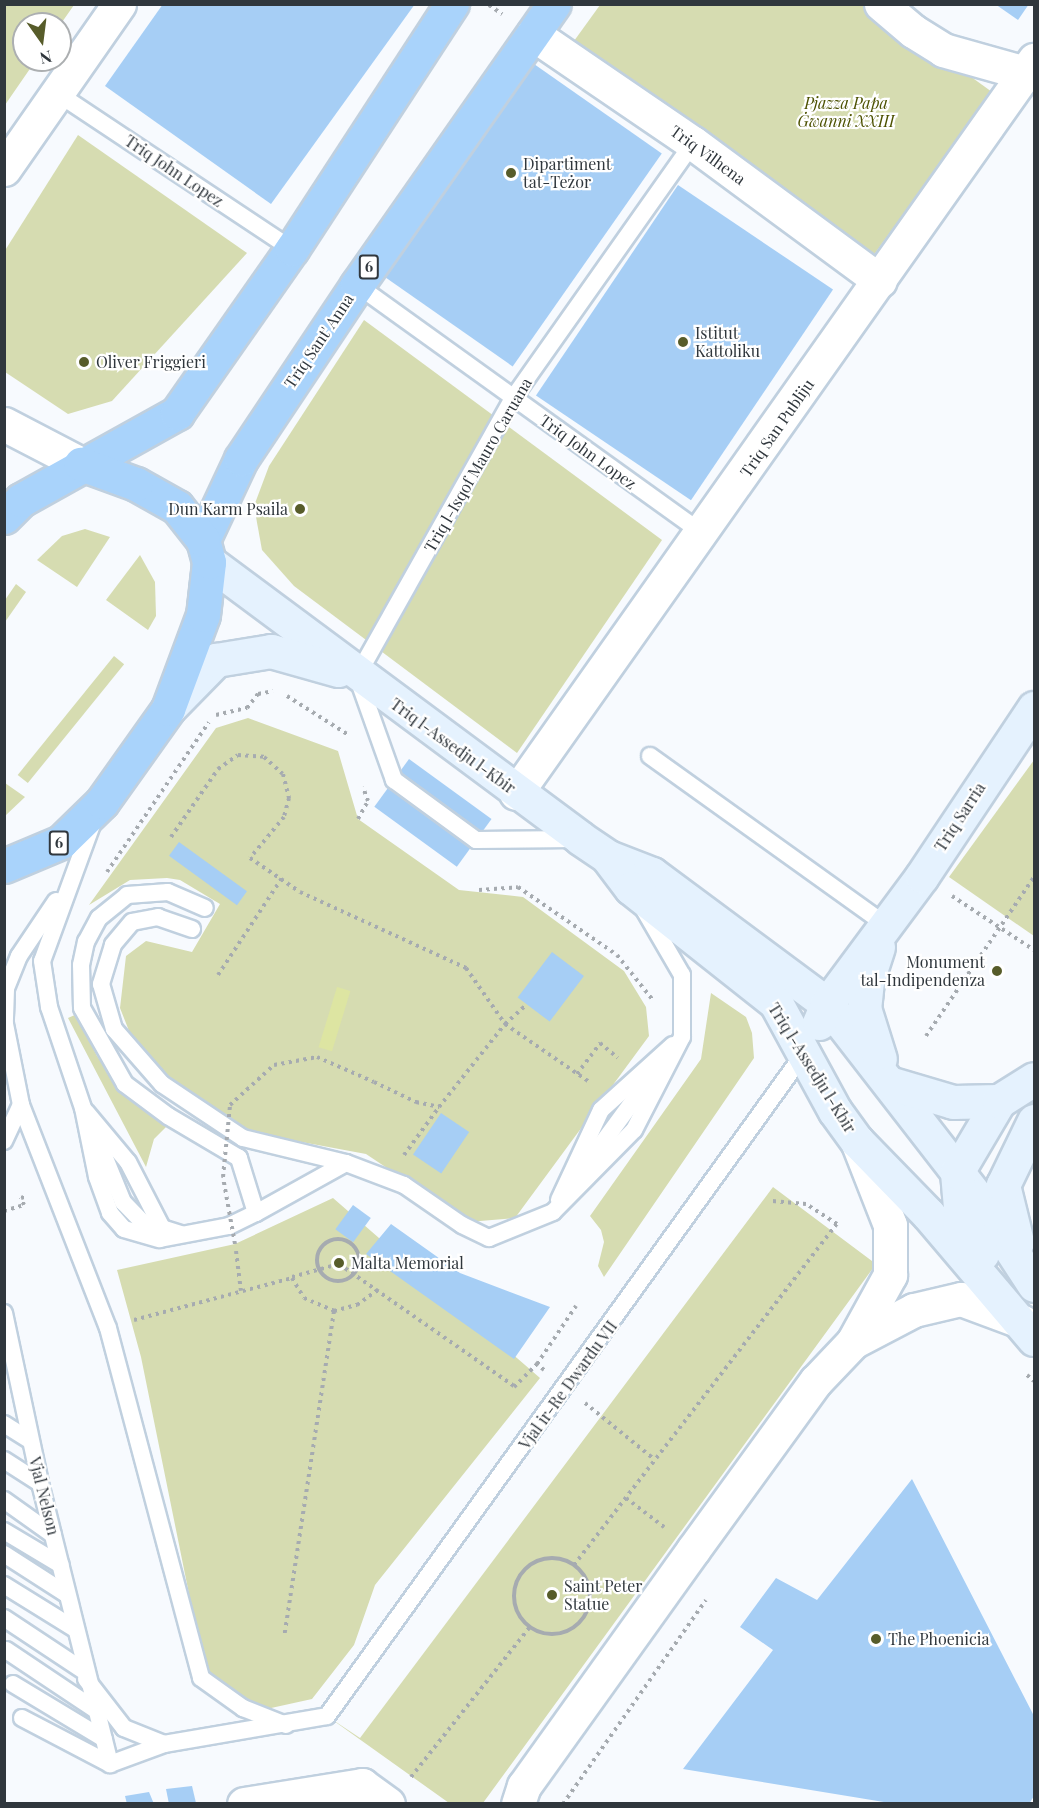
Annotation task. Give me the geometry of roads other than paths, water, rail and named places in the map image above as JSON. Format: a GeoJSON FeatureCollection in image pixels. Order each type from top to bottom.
{"type":"FeatureCollection","features":[{"type":"Feature","properties":{"kind":"highway"},"geometry":{"type":"LineString","coordinates":[[4,517],[21,500],[81,464],[177,413],[292,249],[452,4]]}},
{"type":"Feature","properties":{"kind":"highway","name":"Triq Sant' Anna"},"geometry":{"type":"LineString","coordinates":[[206,551],[241,459],[357,285],[554,4]]}},
{"type":"Feature","properties":{"kind":"highway"},"geometry":{"type":"LineString","coordinates":[[81,464],[136,484],[177,507],[206,551]]}},
{"type":"Feature","properties":{"kind":"highway","name":"6"},"geometry":{"type":"LineString","coordinates":[[4,866],[62,842],[102,802],[168,709],[202,615],[206,551]]}},
{"type":"Feature","properties":{"kind":"street"},"geometry":{"type":"LineString","coordinates":[[4,169],[119,4]]}},
{"type":"Feature","properties":{"kind":"street"},"geometry":{"type":"LineString","coordinates":[[881,4],[912,31],[943,50],[1030,67]]}},
{"type":"Feature","properties":{"kind":"street","name":"Triq Vilhena"},"geometry":{"type":"LineString","coordinates":[[533,34],[693,143],[880,281]]}},
{"type":"Feature","properties":{"kind":"street","name":"Triq San Publiju"},"geometry":{"type":"LineString","coordinates":[[516,793],[702,534],[1030,67]]}},
{"type":"Feature","properties":{"kind":"street"},"geometry":{"type":"LineString","coordinates":[[4,424],[81,464]]}},
{"type":"Feature","properties":{"kind":"street","name":"Triq l-Assedju l-Kbir"},"geometry":{"type":"LineString","coordinates":[[206,551],[357,676],[516,793],[608,857],[652,874],[827,1004],[957,1172],[1028,1274]]}},
{"type":"Feature","properties":{"kind":"street","name":"Triq l-Assedju l-Kbir"},"geometry":{"type":"LineString","coordinates":[[168,709],[216,660],[271,651],[357,676]]}},
{"type":"Feature","properties":{"kind":"street","name":"Triq Sarria"},"geometry":{"type":"LineString","coordinates":[[806,1052],[827,1004],[922,876],[1035,708]]}},
{"type":"Feature","properties":{"kind":"street","name":"Triq l-Assedju l-Kbir"},"geometry":{"type":"LineString","coordinates":[[608,857],[631,888],[776,1004],[806,1052],[835,1111],[857,1141],[1029,1330]]}},
{"type":"Feature","properties":{"kind":"street","name":"Triq Sarria"},"geometry":{"type":"LineString","coordinates":[[886,926],[867,981],[864,1008],[889,1083]]}},
{"type":"Feature","properties":{"kind":"street"},"geometry":{"type":"LineString","coordinates":[[1029,1330],[961,1220],[957,1172],[999,1101],[1035,1079]]}},
{"type":"Feature","properties":{"kind":"street"},"geometry":{"type":"LineString","coordinates":[[889,1083],[953,1101],[999,1101]]}},
{"type":"Feature","properties":{"kind":"street","name":"Triq l-Assedju l-Kbir"},"geometry":{"type":"LineString","coordinates":[[1028,1274],[1003,1185],[1035,1121]]}},
{"type":"Feature","properties":{"kind":"street"},"geometry":{"type":"LineString","coordinates":[[518,1803],[524,1786],[693,1550],[816,1381],[853,1342],[890,1275],[890,1225],[857,1141]]}},
{"type":"Feature","properties":{"kind":"street"},"geometry":{"type":"LineString","coordinates":[[853,1342],[914,1310],[961,1299],[1029,1330]]}},
{"type":"Feature","properties":{"kind":"street"},"geometry":{"type":"LineString","coordinates":[[244,1803],[362,1785],[398,1792]]}},
{"type":"Feature","properties":{"kind":"lane","name":"Triq John Lopez"},"geometry":{"type":"LineString","coordinates":[[57,93],[292,249]]}},
{"type":"Feature","properties":{"kind":"lane","name":"Triq l-Isqof Mauro Caruana"},"geometry":{"type":"LineString","coordinates":[[357,676],[513,398],[693,143]]}},
{"type":"Feature","properties":{"kind":"lane","name":"Triq John Lopez"},"geometry":{"type":"LineString","coordinates":[[357,285],[702,534]]}},
{"type":"Feature","properties":{"kind":"lane"},"geometry":{"type":"LineString","coordinates":[[357,676],[394,780],[476,840],[580,838]]}},
{"type":"Feature","properties":{"kind":"lane"},"geometry":{"type":"LineString","coordinates":[[650,756],[886,926]]}},
{"type":"Feature","properties":{"kind":"lane"},"geometry":{"type":"LineString","coordinates":[[102,802],[68,885],[42,961],[48,1007],[83,1108],[97,1177],[110,1213],[124,1229],[160,1239],[229,1226],[346,1163]]}},
{"type":"Feature","properties":{"kind":"lane"},"geometry":{"type":"LineString","coordinates":[[68,885],[19,956],[6,989],[5,1024],[10,1073],[108,1328],[201,1678],[243,1708],[287,1725]]}},
{"type":"Feature","properties":{"kind":"lane"},"geometry":{"type":"LineString","coordinates":[[192,929],[158,916],[132,922],[113,945],[101,984],[114,1029],[162,1084],[243,1138],[346,1163],[404,1185],[462,1225],[489,1238],[553,1212],[634,1130],[682,1037],[682,975],[631,888]]}},
{"type":"Feature","properties":{"kind":"lane"},"geometry":{"type":"LineString","coordinates":[[205,908],[168,892],[127,895],[99,918],[86,942],[81,965],[82,1008],[125,1084],[168,1116],[239,1158],[256,1213]]}},
{"type":"Feature","properties":{"kind":"lane"},"geometry":{"type":"LineString","coordinates":[[553,1212],[601,1110],[682,1037]]}},
{"type":"Feature","properties":{"kind":"lane","name":"Vjal ir-Re Dwardu VII"},"geometry":{"type":"LineString","coordinates":[[287,1725],[327,1716],[806,1052]]}},
{"type":"Feature","properties":{"kind":"lane"},"geometry":{"type":"LineString","coordinates":[[4,1141],[21,1105]]}},
{"type":"Feature","properties":{"kind":"lane"},"geometry":{"type":"LineString","coordinates":[[83,1108],[128,1162],[162,1228],[171,1233],[191,1234]]}},
{"type":"Feature","properties":{"kind":"lane","name":"Vjal Nelson"},"geometry":{"type":"LineString","coordinates":[[4,1312],[9,1360],[22,1403],[85,1675],[110,1764]]}},
{"type":"Feature","properties":{"kind":"lane"},"geometry":{"type":"LineString","coordinates":[[4,1394],[22,1403]]}},
{"type":"Feature","properties":{"kind":"lane"},"geometry":{"type":"LineString","coordinates":[[4,1424],[30,1440]]}},
{"type":"Feature","properties":{"kind":"lane"},"geometry":{"type":"LineString","coordinates":[[4,1460],[40,1483]]}},
{"type":"Feature","properties":{"kind":"lane"},"geometry":{"type":"LineString","coordinates":[[4,1500],[53,1535]]}},
{"type":"Feature","properties":{"kind":"lane"},"geometry":{"type":"LineString","coordinates":[[4,1531],[61,1565]]}},
{"type":"Feature","properties":{"kind":"lane"},"geometry":{"type":"LineString","coordinates":[[4,1554],[66,1594]]}},
{"type":"Feature","properties":{"kind":"lane"},"geometry":{"type":"LineString","coordinates":[[4,1585],[75,1629]]}},
{"type":"Feature","properties":{"kind":"lane"},"geometry":{"type":"LineString","coordinates":[[4,1618],[85,1675]]}},
{"type":"Feature","properties":{"kind":"lane"},"geometry":{"type":"LineString","coordinates":[[6,1650],[94,1709]]}},
{"type":"Feature","properties":{"kind":"lane","name":"Vjal Nelson"},"geometry":{"type":"LineString","coordinates":[[85,1675],[124,1728],[164,1744]]}},
{"type":"Feature","properties":{"kind":"lane"},"geometry":{"type":"LineString","coordinates":[[13,1684],[104,1739]]}},
{"type":"Feature","properties":{"kind":"lane"},"geometry":{"type":"LineString","coordinates":[[22,1718],[110,1764],[164,1744],[287,1725]]}},
{"type":"Feature","properties":{"kind":"place","name":"Dipartiment tat-Teżor"},"geometry":{"type":"Point","coordinates":[511,173]}},
{"type":"Feature","properties":{"kind":"place","name":"Istitut Kattoliku"},"geometry":{"type":"Point","coordinates":[683,342]}},
{"type":"Feature","properties":{"kind":"place","name":"Oliver Friggieri"},"geometry":{"type":"Point","coordinates":[84,362]}},
{"type":"Feature","properties":{"kind":"place","name":"Dun Karm Psaila"},"geometry":{"type":"Point","coordinates":[300,509]}},
{"type":"Feature","properties":{"kind":"place","name":"Monument tal-Indipendenza"},"geometry":{"type":"Point","coordinates":[997,971]}},
{"type":"Feature","properties":{"kind":"place","name":"Malta Memorial"},"geometry":{"type":"Point","coordinates":[339,1263]}},
{"type":"Feature","properties":{"kind":"place","name":"Saint Peter Statue"},"geometry":{"type":"Point","coordinates":[552,1595]}},
{"type":"Feature","properties":{"kind":"place","name":"The Phoenicia"},"geometry":{"type":"Point","coordinates":[876,1639]}},
{"type":"Feature","properties":{"kind":"park label","name":"Pjazza Papa Ġwanni XXIII"},"geometry":{"type":"Point","coordinates":[846,112]}}]}
